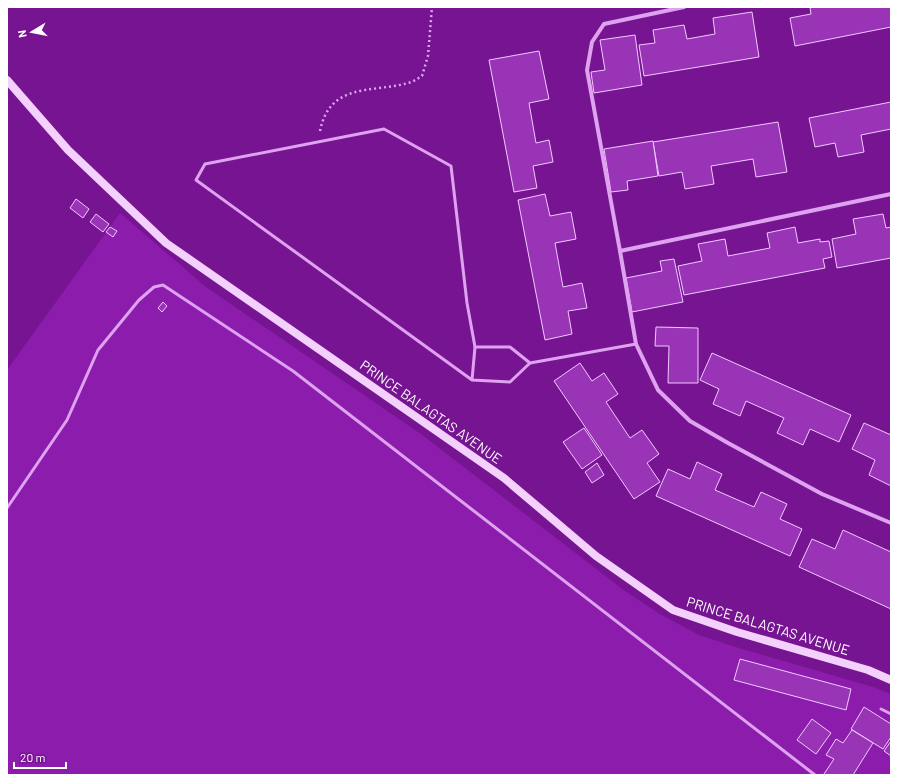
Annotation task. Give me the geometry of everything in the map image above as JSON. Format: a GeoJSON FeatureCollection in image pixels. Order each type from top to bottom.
{"type":"FeatureCollection","features":[{"type":"Feature","properties":{"kind":"main road","name":"PRINCE BALAGTAS AVENUE"},"geometry":{"type":"LineString","coordinates":[[7,80],[68,150],[166,243],[504,478],[596,556],[673,610],[737,632],[868,670],[891,680]]}},
{"type":"Feature","properties":{"kind":"street"},"geometry":{"type":"LineString","coordinates":[[684,7],[604,24],[592,42],[587,70],[636,344],[658,390],[690,421],[822,494],[891,523]]}},
{"type":"Feature","properties":{"kind":"street"},"geometry":{"type":"LineString","coordinates":[[620,251],[891,194]]}},
{"type":"Feature","properties":{"kind":"lane"},"geometry":{"type":"LineString","coordinates":[[472,380],[475,346],[467,303],[451,166],[384,129],[205,164],[196,180],[472,380],[510,382],[530,363],[636,344]]}},
{"type":"Feature","properties":{"kind":"lane"},"geometry":{"type":"LineString","coordinates":[[7,508],[67,420],[98,350],[139,300],[154,287],[163,285],[293,371],[815,775]]}},
{"type":"Feature","properties":{"kind":"lane"},"geometry":{"type":"LineString","coordinates":[[475,346],[510,347],[530,363]]}},
{"type":"Feature","properties":{"kind":"lane"},"geometry":{"type":"LineString","coordinates":[[881,709],[891,714]]}},
{"type":"Feature","properties":{"kind":"path"},"geometry":{"type":"LineString","coordinates":[[318,141],[322,118],[337,101],[356,90],[409,83],[422,76],[428,56],[432,7]]}},
{"type":"Feature","properties":{"kind":"shaded area"},"geometry":{"type":"Polygon","coordinates":[[[120,213],[206,287],[421,434],[625,591],[660,614],[699,635],[873,687],[891,694],[891,775],[7,775],[7,370],[120,213]]]}},
{"type":"Feature","properties":{"kind":"building"},"geometry":{"type":"Polygon","coordinates":[[[810,7],[891,7],[891,27],[795,46],[790,18],[811,14],[810,7]]]}},
{"type":"Feature","properties":{"kind":"building"},"geometry":{"type":"Polygon","coordinates":[[[752,12],[759,57],[644,76],[639,45],[655,43],[653,30],[684,25],[687,39],[715,34],[713,18],[752,12]]]}},
{"type":"Feature","properties":{"kind":"building"},"geometry":{"type":"Polygon","coordinates":[[[635,35],[642,85],[594,93],[591,72],[605,70],[600,40],[635,35]]]}},
{"type":"Feature","properties":{"kind":"building"},"geometry":{"type":"Polygon","coordinates":[[[539,51],[549,99],[529,103],[536,143],[549,140],[553,162],[533,166],[537,188],[514,192],[489,60],[539,51]]]}},
{"type":"Feature","properties":{"kind":"building"},"geometry":{"type":"Polygon","coordinates":[[[891,102],[891,129],[861,135],[864,152],[838,157],[835,143],[815,147],[809,118],[891,102]]]}},
{"type":"Feature","properties":{"kind":"building"},"geometry":{"type":"Polygon","coordinates":[[[778,122],[787,172],[756,177],[753,159],[711,166],[714,184],[685,189],[682,172],[659,176],[653,142],[778,122]]]}},
{"type":"Feature","properties":{"kind":"building"},"geometry":{"type":"Polygon","coordinates":[[[653,141],[658,176],[627,181],[628,190],[611,192],[604,149],[653,141]]]}},
{"type":"Feature","properties":{"kind":"building"},"geometry":{"type":"Polygon","coordinates":[[[545,194],[550,216],[571,212],[576,239],[555,243],[563,287],[582,283],[587,308],[568,311],[572,334],[545,340],[518,200],[545,194]]]}},
{"type":"Feature","properties":{"kind":"building"},"geometry":{"type":"Polygon","coordinates":[[[76,199],[89,209],[83,218],[70,208],[76,199]]]}},
{"type":"Feature","properties":{"kind":"building"},"geometry":{"type":"Polygon","coordinates":[[[96,214],[109,224],[103,232],[90,222],[96,214]]]}},
{"type":"Feature","properties":{"kind":"building"},"geometry":{"type":"Polygon","coordinates":[[[883,214],[886,228],[891,227],[891,258],[837,268],[832,239],[856,234],[853,219],[883,214]]]}},
{"type":"Feature","properties":{"kind":"building"},"geometry":{"type":"Polygon","coordinates":[[[110,227],[117,231],[113,237],[106,232],[110,227]]]}},
{"type":"Feature","properties":{"kind":"building"},"geometry":{"type":"Polygon","coordinates":[[[795,227],[798,243],[820,239],[820,242],[829,241],[832,257],[823,259],[825,268],[684,295],[678,266],[702,261],[698,244],[725,239],[728,256],[770,248],[767,233],[795,227]]]}},
{"type":"Feature","properties":{"kind":"building"},"geometry":{"type":"Polygon","coordinates":[[[674,259],[683,302],[632,312],[626,278],[662,271],[660,261],[674,259]]]}},
{"type":"Feature","properties":{"kind":"building"},"geometry":{"type":"Polygon","coordinates":[[[163,302],[167,306],[162,312],[158,308],[163,302]]]}},
{"type":"Feature","properties":{"kind":"building"},"geometry":{"type":"Polygon","coordinates":[[[656,327],[698,328],[698,383],[668,383],[669,346],[655,346],[656,327]]]}},
{"type":"Feature","properties":{"kind":"building"},"geometry":{"type":"Polygon","coordinates":[[[712,353],[851,415],[839,442],[810,429],[803,445],[777,433],[784,418],[746,401],[740,416],[713,404],[719,389],[700,380],[712,353]]]}},
{"type":"Feature","properties":{"kind":"building"},"geometry":{"type":"Polygon","coordinates":[[[580,363],[592,381],[604,373],[618,394],[606,402],[630,438],[642,430],[659,454],[647,463],[660,482],[634,499],[554,381],[580,363]]]}},
{"type":"Feature","properties":{"kind":"building"},"geometry":{"type":"Polygon","coordinates":[[[864,423],[891,435],[891,486],[869,475],[875,460],[852,449],[864,423]]]}},
{"type":"Feature","properties":{"kind":"building"},"geometry":{"type":"Polygon","coordinates":[[[584,428],[602,455],[582,469],[563,442],[584,428]]]}},
{"type":"Feature","properties":{"kind":"building"},"geometry":{"type":"Polygon","coordinates":[[[697,462],[722,474],[715,490],[754,507],[761,492],[787,504],[780,519],[802,529],[790,556],[656,496],[668,469],[690,479],[697,462]]]}},
{"type":"Feature","properties":{"kind":"building"},"geometry":{"type":"Polygon","coordinates":[[[597,463],[604,475],[592,483],[585,472],[597,463]]]}},
{"type":"Feature","properties":{"kind":"building"},"geometry":{"type":"Polygon","coordinates":[[[843,530],[891,552],[891,609],[799,567],[812,539],[835,549],[843,530]]]}},
{"type":"Feature","properties":{"kind":"building"},"geometry":{"type":"Polygon","coordinates":[[[740,659],[851,689],[846,710],[734,680],[740,659]]]}},
{"type":"Feature","properties":{"kind":"building"},"geometry":{"type":"Polygon","coordinates":[[[864,707],[891,724],[891,737],[883,749],[851,729],[864,707]]]}},
{"type":"Feature","properties":{"kind":"building"},"geometry":{"type":"Polygon","coordinates":[[[812,719],[831,733],[816,754],[797,740],[812,719]]]}},
{"type":"Feature","properties":{"kind":"building"},"geometry":{"type":"Polygon","coordinates":[[[852,730],[873,743],[853,775],[824,774],[834,759],[826,755],[836,739],[843,743],[852,730]]]}},
{"type":"Feature","properties":{"kind":"building"},"geometry":{"type":"Polygon","coordinates":[[[891,741],[891,756],[884,751],[891,741]]]}}]}
